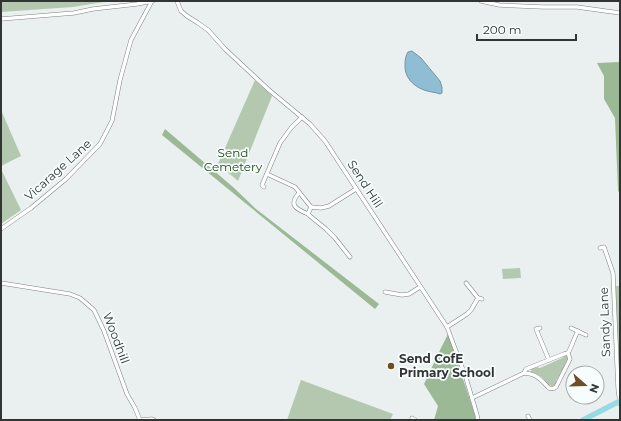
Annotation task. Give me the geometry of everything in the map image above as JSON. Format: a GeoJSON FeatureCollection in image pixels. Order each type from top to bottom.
{"type":"FeatureCollection","features":[{"type":"Feature","properties":{"kind":"main road"},"geometry":{"type":"LineString","coordinates":[[583,420],[620,402]]}},
{"type":"Feature","properties":{"kind":"street"},"geometry":{"type":"LineString","coordinates":[[1,19],[74,13],[152,1]]}},
{"type":"Feature","properties":{"kind":"street","name":"Vicarage Lane"},"geometry":{"type":"LineString","coordinates":[[1,229],[31,208],[66,179],[100,144],[112,121],[120,80],[131,40],[152,1]]}},
{"type":"Feature","properties":{"kind":"street","name":"Send Hill"},"geometry":{"type":"LineString","coordinates":[[177,1],[181,11],[208,30],[225,49],[269,90],[310,124],[325,141],[420,287],[450,326],[478,420]]}},
{"type":"Feature","properties":{"kind":"street"},"geometry":{"type":"LineString","coordinates":[[481,1],[499,5],[577,7],[620,13]]}},
{"type":"Feature","properties":{"kind":"street"},"geometry":{"type":"LineString","coordinates":[[264,187],[262,185],[280,143],[291,128],[302,117]]}},
{"type":"Feature","properties":{"kind":"street"},"geometry":{"type":"LineString","coordinates":[[267,174],[295,187],[312,207],[321,208],[329,206],[356,189]]}},
{"type":"Feature","properties":{"kind":"street"},"geometry":{"type":"LineString","coordinates":[[299,193],[293,202],[295,207],[308,214],[335,238],[350,257]]}},
{"type":"Feature","properties":{"kind":"street"},"geometry":{"type":"LineString","coordinates":[[308,214],[312,207]]}},
{"type":"Feature","properties":{"kind":"street","name":"Sandy Lane"},"geometry":{"type":"LineString","coordinates":[[600,248],[604,247],[613,273],[620,402]]}},
{"type":"Feature","properties":{"kind":"street","name":"Woodhill"},"geometry":{"type":"LineString","coordinates":[[1,283],[70,294],[80,298],[94,310],[104,331],[124,387],[140,420]]}},
{"type":"Feature","properties":{"kind":"street"},"geometry":{"type":"LineString","coordinates":[[450,326],[471,310],[480,299],[466,283]]}},
{"type":"Feature","properties":{"kind":"street"},"geometry":{"type":"LineString","coordinates":[[385,292],[402,295],[409,294],[420,287]]}},
{"type":"Feature","properties":{"kind":"street"},"geometry":{"type":"LineString","coordinates":[[572,328],[586,335]]}},
{"type":"Feature","properties":{"kind":"street"},"geometry":{"type":"LineString","coordinates":[[536,329],[549,360]]}},
{"type":"Feature","properties":{"kind":"street"},"geometry":{"type":"LineString","coordinates":[[472,398],[524,373],[526,369],[568,353],[578,331]]}},
{"type":"Feature","properties":{"kind":"street"},"geometry":{"type":"LineString","coordinates":[[524,373],[537,376],[549,388],[555,388],[570,359],[568,353]]}},
{"type":"Feature","properties":{"kind":"street"},"geometry":{"type":"LineString","coordinates":[[140,420],[154,420]]}},
{"type":"Feature","properties":{"kind":"green space"},"geometry":{"type":"Polygon","coordinates":[[[1,1],[110,1],[73,7],[1,12],[1,1]]]}},
{"type":"Feature","properties":{"kind":"green space"},"geometry":{"type":"Polygon","coordinates":[[[620,62],[620,193],[618,191],[615,118],[604,99],[604,76],[597,63],[620,62]]]}},
{"type":"Feature","properties":{"kind":"green space","name":"Send Cemetery"},"geometry":{"type":"Polygon","coordinates":[[[255,80],[272,96],[238,181],[218,164],[255,80]]]}},
{"type":"Feature","properties":{"kind":"green space"},"geometry":{"type":"Polygon","coordinates":[[[1,110],[21,156],[1,166],[1,110]]]}},
{"type":"Feature","properties":{"kind":"green space"},"geometry":{"type":"Polygon","coordinates":[[[165,129],[233,187],[256,209],[379,304],[375,309],[162,135],[165,129]]]}},
{"type":"Feature","properties":{"kind":"green space"},"geometry":{"type":"Polygon","coordinates":[[[1,169],[21,210],[1,224],[1,169]]]}},
{"type":"Feature","properties":{"kind":"green space"},"geometry":{"type":"Polygon","coordinates":[[[520,268],[521,278],[503,279],[502,269],[520,268]]]}},
{"type":"Feature","properties":{"kind":"green space"},"geometry":{"type":"Polygon","coordinates":[[[615,286],[620,286],[620,392],[619,388],[615,286]]]}},
{"type":"Feature","properties":{"kind":"green space"},"geometry":{"type":"Polygon","coordinates":[[[448,334],[475,415],[475,420],[434,420],[438,406],[424,384],[448,334]]]}},
{"type":"Feature","properties":{"kind":"green space"},"geometry":{"type":"Polygon","coordinates":[[[565,355],[568,357],[568,360],[556,381],[557,384],[554,387],[549,385],[540,376],[531,372],[531,369],[536,367],[540,368],[562,358],[565,355]]]}},
{"type":"Feature","properties":{"kind":"green space"},"geometry":{"type":"Polygon","coordinates":[[[301,380],[393,414],[390,420],[287,420],[301,380]]]}},
{"type":"Feature","properties":{"kind":"water"},"geometry":{"type":"Polygon","coordinates":[[[412,51],[421,58],[440,81],[442,93],[440,94],[424,90],[416,86],[410,80],[406,73],[405,62],[408,52],[412,51]]]}},
{"type":"Feature","properties":{"kind":"place","name":"Send CofE Primary School"},"geometry":{"type":"Point","coordinates":[391,366]}}]}
